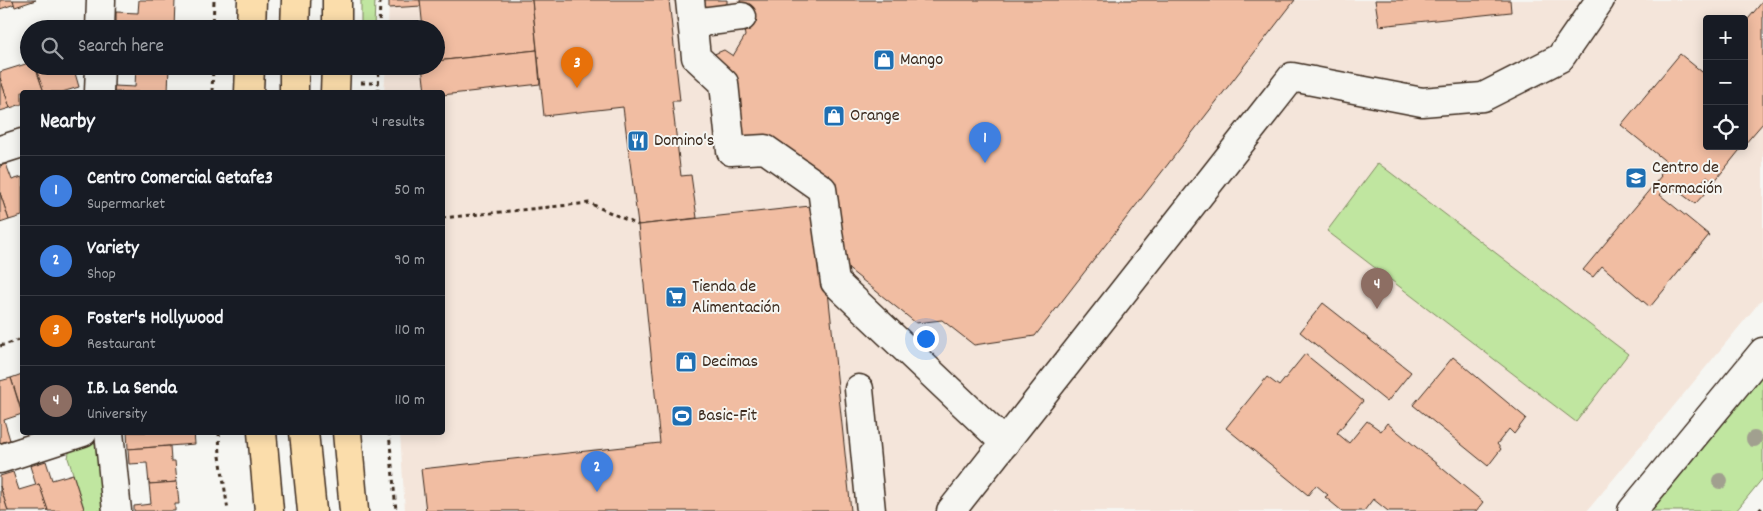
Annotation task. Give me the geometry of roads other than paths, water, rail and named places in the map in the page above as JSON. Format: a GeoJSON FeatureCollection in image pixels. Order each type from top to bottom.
{"type":"FeatureCollection","features":[{"type":"Feature","properties":{"kind":"main road"},"geometry":{"type":"LineString","coordinates":[[251,20],[252,0]]}},
{"type":"Feature","properties":{"kind":"main road"},"geometry":{"type":"LineString","coordinates":[[295,20],[296,0]]}},
{"type":"Feature","properties":{"kind":"main road"},"geometry":{"type":"LineString","coordinates":[[337,20],[338,0]]}},
{"type":"Feature","properties":{"kind":"main road"},"geometry":{"type":"LineString","coordinates":[[249,90],[250,75]]}},
{"type":"Feature","properties":{"kind":"main road"},"geometry":{"type":"LineString","coordinates":[[294,75],[294,90]]}},
{"type":"Feature","properties":{"kind":"main road"},"geometry":{"type":"LineString","coordinates":[[262,435],[269,511]]}},
{"type":"Feature","properties":{"kind":"main road"},"geometry":{"type":"LineString","coordinates":[[304,435],[312,511]]}},
{"type":"Feature","properties":{"kind":"main road"},"geometry":{"type":"LineString","coordinates":[[347,435],[354,511]]}},
{"type":"Feature","properties":{"kind":"street"},"geometry":{"type":"LineString","coordinates":[[100,20],[101,0]]}},
{"type":"Feature","properties":{"kind":"street"},"geometry":{"type":"LineString","coordinates":[[951,511],[1292,77],[1422,102],[1483,97],[1560,58],[1600,0]]}},
{"type":"Feature","properties":{"kind":"street"},"geometry":{"type":"LineString","coordinates":[[742,17],[688,25],[696,56],[724,83],[731,151],[764,149],[822,189],[835,282],[1005,443]]}},
{"type":"Feature","properties":{"kind":"street"},"geometry":{"type":"LineString","coordinates":[[99,90],[100,75]]}},
{"type":"Feature","properties":{"kind":"street"},"geometry":{"type":"LineString","coordinates":[[0,150],[20,144]]}},
{"type":"Feature","properties":{"kind":"street"},"geometry":{"type":"LineString","coordinates":[[1632,511],[1763,352]]}},
{"type":"Feature","properties":{"kind":"street"},"geometry":{"type":"LineString","coordinates":[[859,389],[871,511]]}},
{"type":"Feature","properties":{"kind":"street"},"geometry":{"type":"LineString","coordinates":[[0,459],[74,435]]}},
{"type":"Feature","properties":{"kind":"street"},"geometry":{"type":"LineString","coordinates":[[109,435],[117,511]]}},
{"type":"Feature","properties":{"kind":"place","name":"Mango"},"geometry":{"type":"Point","coordinates":[884,60]}},
{"type":"Feature","properties":{"kind":"place","name":"Foster's Hollywood"},"geometry":{"type":"Point","coordinates":[577,88]}},
{"type":"Feature","properties":{"kind":"place","name":"Orange"},"geometry":{"type":"Point","coordinates":[834,116]}},
{"type":"Feature","properties":{"kind":"place","name":"Domino's"},"geometry":{"type":"Point","coordinates":[638,141]}},
{"type":"Feature","properties":{"kind":"place","name":"Centro Comercial Getafe3"},"geometry":{"type":"Point","coordinates":[985,163]}},
{"type":"Feature","properties":{"kind":"place","name":"Centro de Formación"},"geometry":{"type":"Point","coordinates":[1636,178]}},
{"type":"Feature","properties":{"kind":"place","name":"Tienda de Alimentación"},"geometry":{"type":"Point","coordinates":[676,297]}},
{"type":"Feature","properties":{"kind":"place","name":"I.B. La Senda"},"geometry":{"type":"Point","coordinates":[1377,309]}},
{"type":"Feature","properties":{"kind":"place","name":"Decimas"},"geometry":{"type":"Point","coordinates":[686,362]}},
{"type":"Feature","properties":{"kind":"place","name":"Basic-Fit"},"geometry":{"type":"Point","coordinates":[682,416]}},
{"type":"Feature","properties":{"kind":"place","name":"Variety"},"geometry":{"type":"Point","coordinates":[597,492]}}]}
